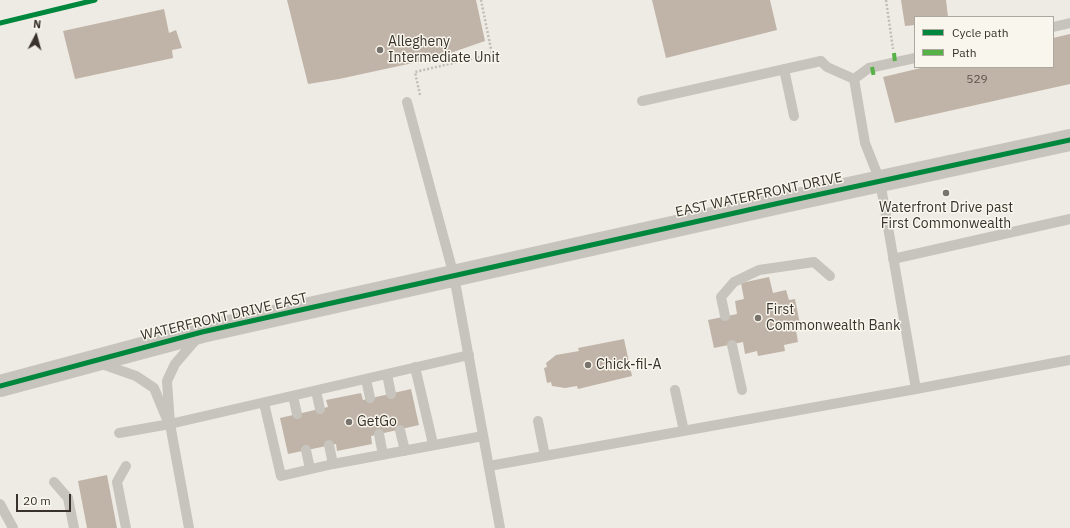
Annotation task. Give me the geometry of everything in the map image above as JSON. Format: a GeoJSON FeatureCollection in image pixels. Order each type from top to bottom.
{"type":"FeatureCollection","features":[{"type":"Feature","properties":{"kind":"street","name":"EAST WATERFRONT DRIVE"},"geometry":{"type":"LineString","coordinates":[[454,276],[1070,140]]}},
{"type":"Feature","properties":{"kind":"street","name":"WATERFRONT DRIVE EAST"},"geometry":{"type":"LineString","coordinates":[[0,386],[202,332],[454,276]]}},
{"type":"Feature","properties":{"kind":"lane"},"geometry":{"type":"LineString","coordinates":[[1054,27],[1070,23]]}},
{"type":"Feature","properties":{"kind":"lane"},"geometry":{"type":"LineString","coordinates":[[854,79],[869,68],[914,58]]}},
{"type":"Feature","properties":{"kind":"lane"},"geometry":{"type":"LineString","coordinates":[[642,101],[821,61],[827,67],[854,79]]}},
{"type":"Feature","properties":{"kind":"lane"},"geometry":{"type":"LineString","coordinates":[[784,70],[794,116]]}},
{"type":"Feature","properties":{"kind":"lane"},"geometry":{"type":"LineString","coordinates":[[854,79],[865,143],[880,181],[916,389]]}},
{"type":"Feature","properties":{"kind":"lane"},"geometry":{"type":"LineString","coordinates":[[407,102],[454,276],[500,528]]}},
{"type":"Feature","properties":{"kind":"lane"},"geometry":{"type":"LineString","coordinates":[[894,259],[1070,219]]}},
{"type":"Feature","properties":{"kind":"lane"},"geometry":{"type":"LineString","coordinates":[[725,316],[721,297],[734,282],[759,270],[814,262],[830,276]]}},
{"type":"Feature","properties":{"kind":"lane"},"geometry":{"type":"LineString","coordinates":[[189,528],[170,424],[167,381],[175,364],[202,332]]}},
{"type":"Feature","properties":{"kind":"lane"},"geometry":{"type":"LineString","coordinates":[[732,344],[742,390]]}},
{"type":"Feature","properties":{"kind":"lane"},"geometry":{"type":"LineString","coordinates":[[119,433],[170,424],[468,355]]}},
{"type":"Feature","properties":{"kind":"lane"},"geometry":{"type":"LineString","coordinates":[[489,466],[1070,360]]}},
{"type":"Feature","properties":{"kind":"lane"},"geometry":{"type":"LineString","coordinates":[[93,361],[136,376],[154,388],[170,424]]}},
{"type":"Feature","properties":{"kind":"lane"},"geometry":{"type":"LineString","coordinates":[[416,367],[434,444]]}},
{"type":"Feature","properties":{"kind":"lane"},"geometry":{"type":"LineString","coordinates":[[387,374],[391,394]]}},
{"type":"Feature","properties":{"kind":"lane"},"geometry":{"type":"LineString","coordinates":[[366,379],[370,398]]}},
{"type":"Feature","properties":{"kind":"lane"},"geometry":{"type":"LineString","coordinates":[[675,390],[684,431]]}},
{"type":"Feature","properties":{"kind":"lane"},"geometry":{"type":"LineString","coordinates":[[316,391],[320,409]]}},
{"type":"Feature","properties":{"kind":"lane"},"geometry":{"type":"LineString","coordinates":[[292,396],[297,414]]}},
{"type":"Feature","properties":{"kind":"lane"},"geometry":{"type":"LineString","coordinates":[[264,402],[281,476],[434,444],[483,436]]}},
{"type":"Feature","properties":{"kind":"lane"},"geometry":{"type":"LineString","coordinates":[[538,421],[545,456]]}},
{"type":"Feature","properties":{"kind":"lane"},"geometry":{"type":"LineString","coordinates":[[400,430],[405,451]]}},
{"type":"Feature","properties":{"kind":"lane"},"geometry":{"type":"LineString","coordinates":[[379,434],[383,455]]}},
{"type":"Feature","properties":{"kind":"lane"},"geometry":{"type":"LineString","coordinates":[[329,445],[333,464]]}},
{"type":"Feature","properties":{"kind":"lane"},"geometry":{"type":"LineString","coordinates":[[306,450],[310,469]]}},
{"type":"Feature","properties":{"kind":"lane"},"geometry":{"type":"LineString","coordinates":[[126,466],[117,482],[126,528]]}},
{"type":"Feature","properties":{"kind":"lane"},"geometry":{"type":"LineString","coordinates":[[54,482],[68,498],[74,528]]}},
{"type":"Feature","properties":{"kind":"lane"},"geometry":{"type":"LineString","coordinates":[[0,504],[13,528]]}},
{"type":"Feature","properties":{"kind":"path"},"geometry":{"type":"LineString","coordinates":[[421,99],[415,72],[492,54],[481,0]]}},
{"type":"Feature","properties":{"kind":"path"},"geometry":{"type":"LineString","coordinates":[[886,0],[894,53]]}},
{"type":"Feature","properties":{"kind":"building","name":"Allegheny Intermediate Unit"},"geometry":{"type":"Polygon","coordinates":[[[287,0],[476,0],[485,41],[436,58],[339,79],[308,84],[287,0]]]}},
{"type":"Feature","properties":{"kind":"building"},"geometry":{"type":"Polygon","coordinates":[[[652,0],[770,0],[777,30],[666,58],[652,0]]]}},
{"type":"Feature","properties":{"kind":"building"},"geometry":{"type":"Polygon","coordinates":[[[901,0],[946,0],[948,16],[914,16],[914,25],[905,26],[901,0]]]}},
{"type":"Feature","properties":{"kind":"building"},"geometry":{"type":"Polygon","coordinates":[[[164,9],[169,33],[176,30],[182,48],[172,50],[173,58],[75,79],[63,31],[164,9]]]}},
{"type":"Feature","properties":{"kind":"building"},"geometry":{"type":"Polygon","coordinates":[[[1070,34],[1070,84],[895,123],[883,77],[921,68],[1054,68],[1054,38],[1070,34]]]}},
{"type":"Feature","properties":{"kind":"building","name":"First Commonwealth Bank"},"geometry":{"type":"Polygon","coordinates":[[[769,277],[773,293],[786,290],[789,300],[795,299],[801,329],[796,330],[798,342],[784,345],[785,351],[758,356],[757,351],[745,354],[743,342],[714,348],[708,320],[737,314],[735,301],[744,299],[741,283],[769,277]]]}},
{"type":"Feature","properties":{"kind":"building","name":"Chick-fil-A"},"geometry":{"type":"Polygon","coordinates":[[[624,339],[632,376],[578,389],[577,386],[565,388],[552,386],[551,382],[547,383],[544,368],[547,367],[546,363],[556,355],[579,351],[578,348],[624,339]]]}},
{"type":"Feature","properties":{"kind":"building","name":"GetGo"},"geometry":{"type":"Polygon","coordinates":[[[411,389],[419,425],[371,436],[372,444],[337,451],[336,444],[288,454],[280,418],[328,407],[326,400],[361,393],[363,400],[411,389]]]}},
{"type":"Feature","properties":{"kind":"building"},"geometry":{"type":"Polygon","coordinates":[[[107,475],[117,528],[87,528],[78,481],[107,475]]]}},
{"type":"Feature","properties":{"kind":"marked path"},"geometry":{"type":"LineString","coordinates":[[894,53],[895,62]]}},
{"type":"Feature","properties":{"kind":"marked path"},"geometry":{"type":"LineString","coordinates":[[872,67],[874,77]]}},
{"type":"Feature","properties":{"kind":"cycle path"},"geometry":{"type":"LineString","coordinates":[[0,23],[95,0]]}},
{"type":"Feature","properties":{"kind":"cycle path"},"geometry":{"type":"LineString","coordinates":[[0,386],[202,332],[784,202],[1070,140]]}},
{"type":"Feature","properties":{"kind":"place","name":"Allegheny Intermediate Unit"},"geometry":{"type":"Point","coordinates":[380,50]}},
{"type":"Feature","properties":{"kind":"place","name":"Waterfront Drive past First Commonwealth"},"geometry":{"type":"Point","coordinates":[946,193]}},
{"type":"Feature","properties":{"kind":"place","name":"First Commonwealth Bank"},"geometry":{"type":"Point","coordinates":[758,318]}},
{"type":"Feature","properties":{"kind":"place","name":"Chick-fil-A"},"geometry":{"type":"Point","coordinates":[588,365]}},
{"type":"Feature","properties":{"kind":"place","name":"GetGo"},"geometry":{"type":"Point","coordinates":[349,422]}}]}
